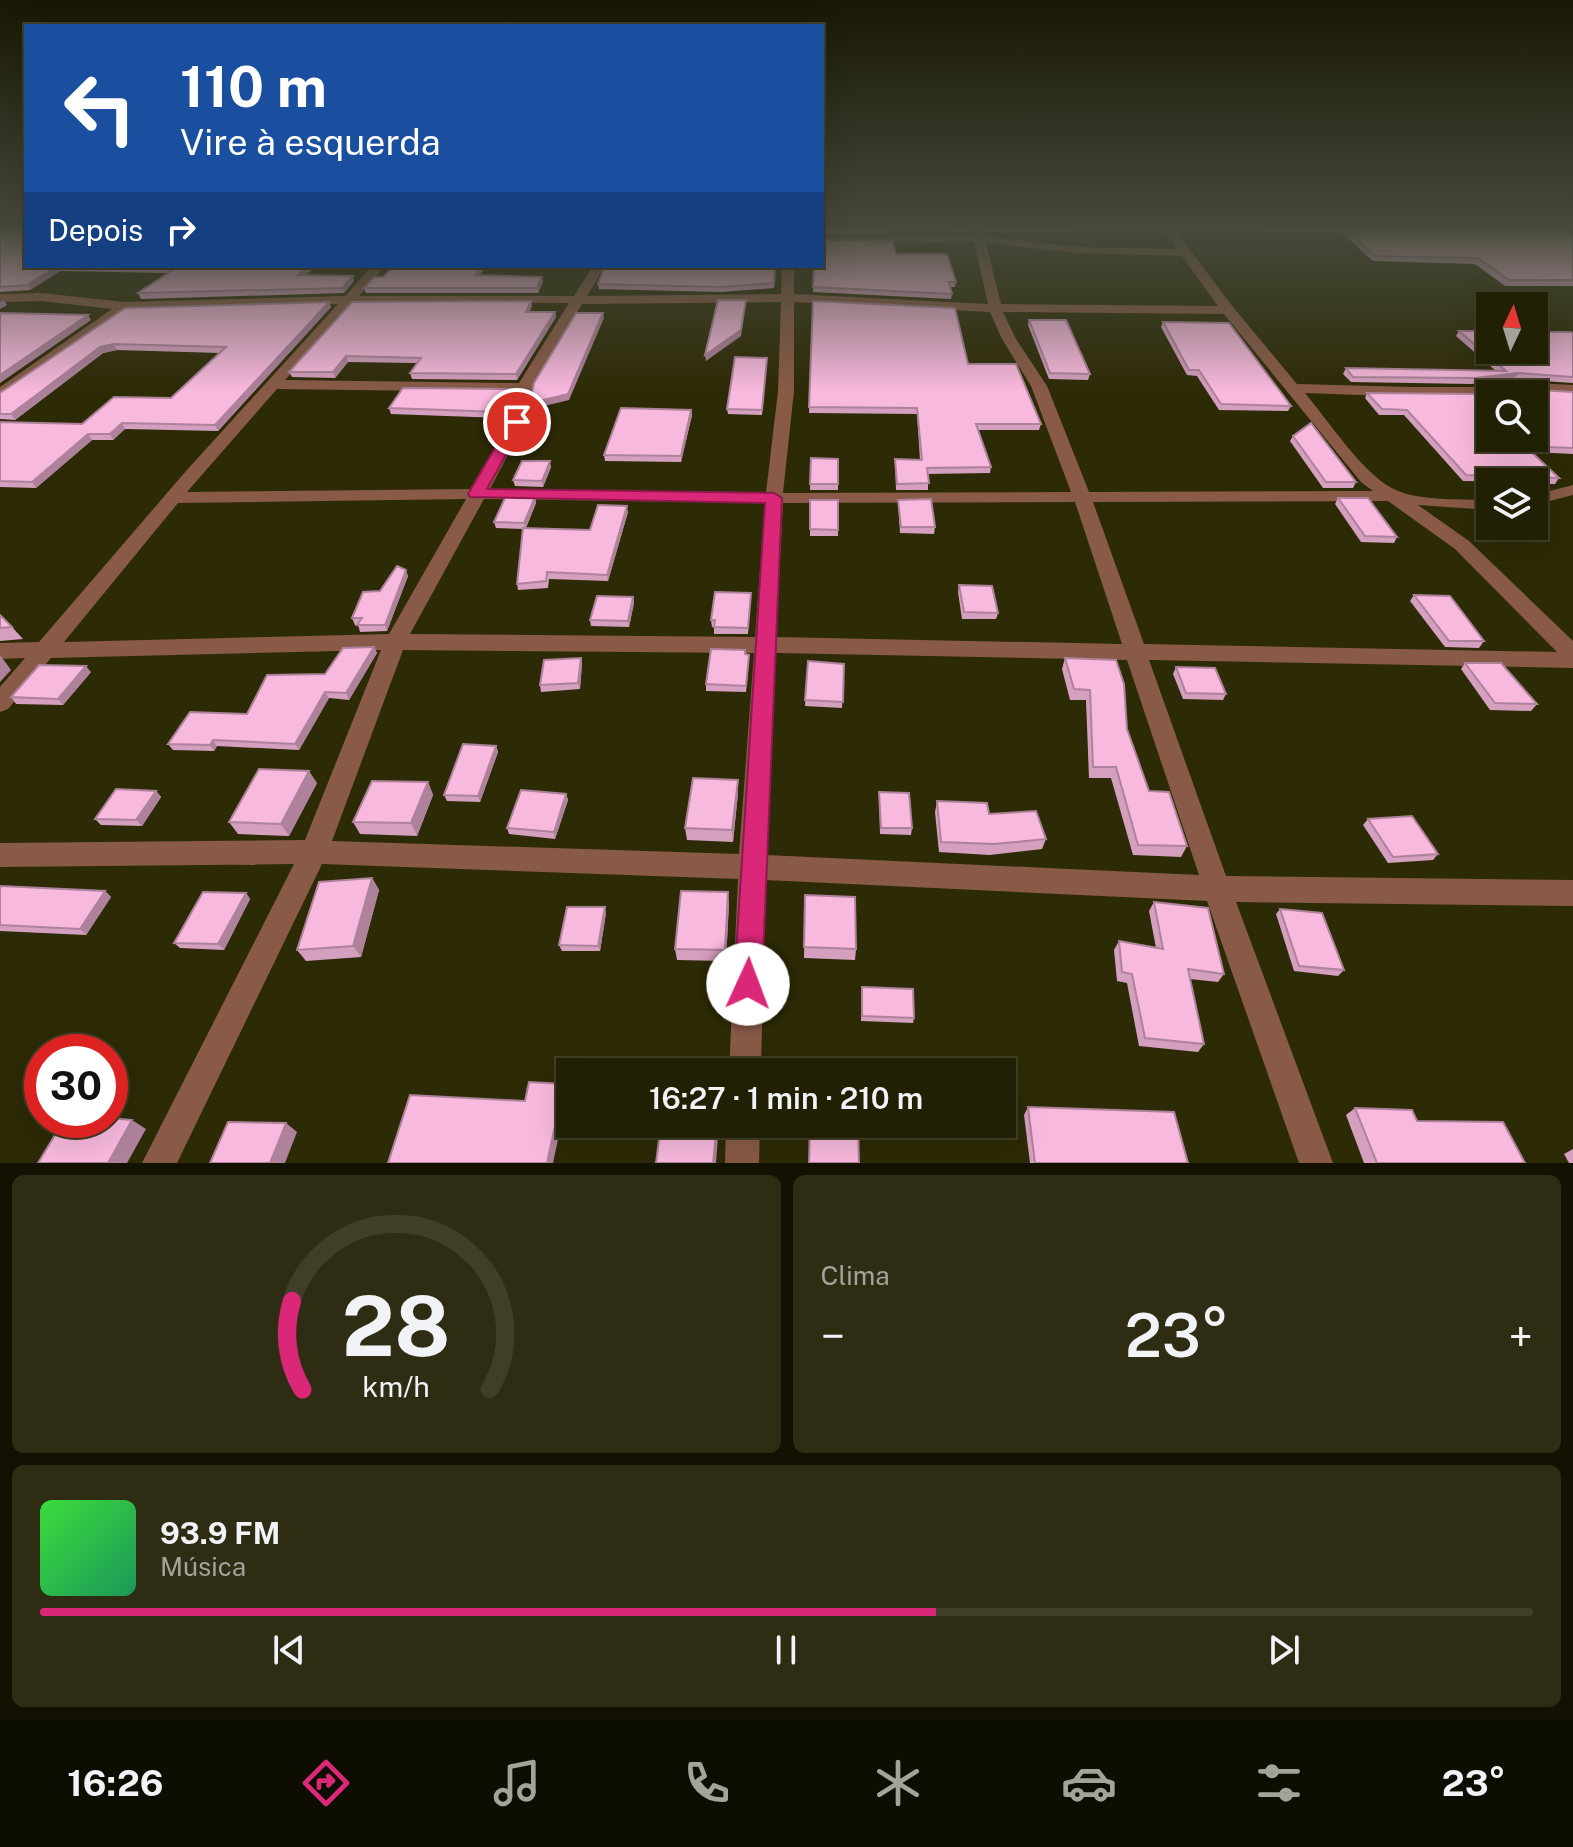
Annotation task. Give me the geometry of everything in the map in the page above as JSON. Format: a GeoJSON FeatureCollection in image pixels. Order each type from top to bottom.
{"type":"FeatureCollection","features":[{"type":"Feature","properties":{"kind":"street"},"geometry":{"type":"LineString","coordinates":[[0,703],[172,498],[362,283]]}},
{"type":"Feature","properties":{"kind":"street"},"geometry":{"type":"LineString","coordinates":[[159,1163],[314,852],[395,642],[517,422],[524,388],[588,283]]}},
{"type":"Feature","properties":{"kind":"street"},"geometry":{"type":"LineString","coordinates":[[745,1058],[752,867],[774,498],[786,391],[787,283]]}},
{"type":"Feature","properties":{"kind":"street"},"geometry":{"type":"LineString","coordinates":[[989,283],[995,308],[1009,339],[1039,386],[1082,496],[1217,889],[1316,1163]]}},
{"type":"Feature","properties":{"kind":"street"},"geometry":{"type":"LineString","coordinates":[[1208,283],[1367,478],[1462,545],[1573,657]]}},
{"type":"Feature","properties":{"kind":"street"},"geometry":{"type":"LineString","coordinates":[[0,298],[42,297],[124,306],[579,297],[694,301],[786,298],[880,300],[995,308],[1228,310]]}},
{"type":"Feature","properties":{"kind":"street"},"geometry":{"type":"LineString","coordinates":[[0,394],[124,306]]}},
{"type":"Feature","properties":{"kind":"street"},"geometry":{"type":"LineString","coordinates":[[272,384],[524,388]]}},
{"type":"Feature","properties":{"kind":"street"},"geometry":{"type":"LineString","coordinates":[[1292,388],[1413,392],[1472,392],[1514,387],[1573,390]]}},
{"type":"Feature","properties":{"kind":"street"},"geometry":{"type":"LineString","coordinates":[[1548,496],[1573,490]]}},
{"type":"Feature","properties":{"kind":"street"},"geometry":{"type":"LineString","coordinates":[[172,498],[476,494],[774,498],[1393,496],[1444,504],[1476,505]]}},
{"type":"Feature","properties":{"kind":"street"},"geometry":{"type":"LineString","coordinates":[[0,651],[395,642],[1573,657]]}},
{"type":"Feature","properties":{"kind":"street"},"geometry":{"type":"LineString","coordinates":[[0,855],[314,852],[752,867],[1217,889],[1573,893]]}},
{"type":"Feature","properties":{"kind":"street"},"geometry":{"type":"LineString","coordinates":[[742,1163],[743,1138]]}},
{"type":"Feature","properties":{"kind":"building"},"geometry":{"type":"Polygon","coordinates":[[[0,283],[30,283],[27,285],[0,287],[0,283]]]}},
{"type":"Feature","properties":{"kind":"building"},"geometry":{"type":"Polygon","coordinates":[[[153,283],[346,283],[342,288],[138,293],[153,283]]]}},
{"type":"Feature","properties":{"kind":"building"},"geometry":{"type":"Polygon","coordinates":[[[368,283],[539,283],[537,288],[364,288],[368,283]]]}},
{"type":"Feature","properties":{"kind":"building"},"geometry":{"type":"Polygon","coordinates":[[[598,283],[770,283],[721,287],[598,283]]]}},
{"type":"Feature","properties":{"kind":"building"},"geometry":{"type":"Polygon","coordinates":[[[813,283],[949,283],[952,294],[813,287],[813,283]]]}},
{"type":"Feature","properties":{"kind":"building"},"geometry":{"type":"Polygon","coordinates":[[[718,300],[746,300],[741,330],[705,355],[718,300]]]}},
{"type":"Feature","properties":{"kind":"building"},"geometry":{"type":"Polygon","coordinates":[[[531,301],[526,312],[555,312],[516,374],[410,373],[421,358],[346,356],[333,372],[289,372],[352,302],[531,301]]]}},
{"type":"Feature","properties":{"kind":"building"},"geometry":{"type":"Polygon","coordinates":[[[813,301],[955,308],[968,364],[1016,364],[1041,424],[976,424],[991,467],[927,468],[929,483],[897,484],[895,459],[922,460],[917,408],[809,407],[813,301]]]}},
{"type":"Feature","properties":{"kind":"building"},"geometry":{"type":"Polygon","coordinates":[[[329,302],[215,425],[122,423],[110,434],[88,434],[32,482],[0,481],[0,422],[82,424],[114,397],[171,398],[226,347],[114,344],[100,347],[11,414],[0,414],[0,393],[125,308],[329,302]]]}},
{"type":"Feature","properties":{"kind":"building"},"geometry":{"type":"Polygon","coordinates":[[[0,313],[88,315],[0,375],[0,313]]]}},
{"type":"Feature","properties":{"kind":"building"},"geometry":{"type":"Polygon","coordinates":[[[576,313],[603,313],[568,394],[531,403],[529,408],[534,383],[576,313]]]}},
{"type":"Feature","properties":{"kind":"building"},"geometry":{"type":"Polygon","coordinates":[[[1029,320],[1066,320],[1090,374],[1050,373],[1029,320]]]}},
{"type":"Feature","properties":{"kind":"building"},"geometry":{"type":"Polygon","coordinates":[[[1163,322],[1229,323],[1291,406],[1221,404],[1199,370],[1189,370],[1163,322]]]}},
{"type":"Feature","properties":{"kind":"building"},"geometry":{"type":"Polygon","coordinates":[[[1459,331],[1476,331],[1476,345],[1459,331]]]}},
{"type":"Feature","properties":{"kind":"building"},"geometry":{"type":"Polygon","coordinates":[[[1548,332],[1573,333],[1573,377],[1518,373],[1475,378],[1353,377],[1346,368],[1506,371],[1498,364],[1548,364],[1548,332]]]}},
{"type":"Feature","properties":{"kind":"building"},"geometry":{"type":"Polygon","coordinates":[[[735,357],[767,358],[762,410],[727,409],[735,357]]]}},
{"type":"Feature","properties":{"kind":"building"},"geometry":{"type":"Polygon","coordinates":[[[403,388],[510,389],[506,407],[500,412],[389,408],[403,388]]]}},
{"type":"Feature","properties":{"kind":"building"},"geometry":{"type":"Polygon","coordinates":[[[1548,391],[1573,392],[1573,448],[1548,447],[1548,391]]]}},
{"type":"Feature","properties":{"kind":"building"},"geometry":{"type":"Polygon","coordinates":[[[1367,393],[1476,394],[1476,452],[1531,452],[1559,478],[1548,478],[1548,468],[1476,468],[1476,475],[1466,475],[1407,410],[1382,409],[1367,393]]]}},
{"type":"Feature","properties":{"kind":"building"},"geometry":{"type":"Polygon","coordinates":[[[621,408],[691,410],[681,456],[604,455],[621,408]]]}},
{"type":"Feature","properties":{"kind":"building"},"geometry":{"type":"Polygon","coordinates":[[[1311,423],[1356,482],[1326,482],[1293,436],[1311,423]]]}},
{"type":"Feature","properties":{"kind":"building"},"geometry":{"type":"Polygon","coordinates":[[[811,458],[838,459],[838,484],[810,484],[811,458]]]}},
{"type":"Feature","properties":{"kind":"building"},"geometry":{"type":"Polygon","coordinates":[[[522,461],[550,461],[542,481],[513,480],[522,461]]]}},
{"type":"Feature","properties":{"kind":"building"},"geometry":{"type":"Polygon","coordinates":[[[506,496],[535,497],[524,523],[494,522],[506,496]]]}},
{"type":"Feature","properties":{"kind":"building"},"geometry":{"type":"Polygon","coordinates":[[[1338,498],[1368,498],[1397,537],[1365,536],[1338,498]]]}},
{"type":"Feature","properties":{"kind":"building"},"geometry":{"type":"Polygon","coordinates":[[[931,499],[935,527],[901,527],[898,500],[931,499]]]}},
{"type":"Feature","properties":{"kind":"building"},"geometry":{"type":"Polygon","coordinates":[[[810,500],[838,500],[838,530],[810,529],[810,500]]]}},
{"type":"Feature","properties":{"kind":"building"},"geometry":{"type":"Polygon","coordinates":[[[598,505],[627,506],[607,575],[547,572],[546,581],[517,584],[523,528],[590,530],[598,505]]]}},
{"type":"Feature","properties":{"kind":"building"},"geometry":{"type":"Polygon","coordinates":[[[397,566],[406,570],[385,625],[357,625],[362,618],[352,618],[363,592],[380,591],[397,566]]]}},
{"type":"Feature","properties":{"kind":"building"},"geometry":{"type":"Polygon","coordinates":[[[959,585],[992,586],[998,613],[964,612],[959,585]]]}},
{"type":"Feature","properties":{"kind":"building"},"geometry":{"type":"Polygon","coordinates":[[[715,592],[751,593],[748,628],[714,627],[715,620],[711,620],[715,592]]]}},
{"type":"Feature","properties":{"kind":"building"},"geometry":{"type":"Polygon","coordinates":[[[1414,595],[1450,596],[1484,641],[1449,641],[1414,595]]]}},
{"type":"Feature","properties":{"kind":"building"},"geometry":{"type":"Polygon","coordinates":[[[597,596],[633,597],[628,621],[590,620],[597,596]]]}},
{"type":"Feature","properties":{"kind":"building"},"geometry":{"type":"Polygon","coordinates":[[[0,615],[12,627],[0,628],[0,615]]]}},
{"type":"Feature","properties":{"kind":"building"},"geometry":{"type":"Polygon","coordinates":[[[374,647],[346,693],[325,692],[295,744],[213,740],[210,745],[168,744],[190,712],[247,714],[267,675],[325,674],[343,648],[374,647]]]}},
{"type":"Feature","properties":{"kind":"building"},"geometry":{"type":"Polygon","coordinates":[[[711,649],[745,650],[745,654],[749,655],[746,686],[706,684],[711,649]]]}},
{"type":"Feature","properties":{"kind":"building"},"geometry":{"type":"Polygon","coordinates":[[[581,658],[578,683],[540,685],[544,660],[581,658]]]}},
{"type":"Feature","properties":{"kind":"building"},"geometry":{"type":"Polygon","coordinates":[[[1065,658],[1116,660],[1124,684],[1127,729],[1149,791],[1169,792],[1187,846],[1138,845],[1116,767],[1093,767],[1090,690],[1074,689],[1065,658]]]}},
{"type":"Feature","properties":{"kind":"building"},"geometry":{"type":"Polygon","coordinates":[[[808,661],[844,664],[843,702],[805,700],[808,661]]]}},
{"type":"Feature","properties":{"kind":"building"},"geometry":{"type":"Polygon","coordinates":[[[1465,663],[1501,663],[1537,704],[1495,703],[1465,663]]]}},
{"type":"Feature","properties":{"kind":"building"},"geometry":{"type":"Polygon","coordinates":[[[39,665],[86,666],[58,699],[11,697],[39,665]]]}},
{"type":"Feature","properties":{"kind":"building"},"geometry":{"type":"Polygon","coordinates":[[[1176,667],[1215,668],[1226,694],[1186,693],[1176,667]]]}},
{"type":"Feature","properties":{"kind":"building"},"geometry":{"type":"Polygon","coordinates":[[[463,744],[496,746],[478,796],[444,795],[463,744]]]}},
{"type":"Feature","properties":{"kind":"building"},"geometry":{"type":"Polygon","coordinates":[[[259,769],[309,771],[281,824],[229,822],[259,769]]]}},
{"type":"Feature","properties":{"kind":"building"},"geometry":{"type":"Polygon","coordinates":[[[693,778],[738,780],[732,830],[685,828],[693,778]]]}},
{"type":"Feature","properties":{"kind":"building"},"geometry":{"type":"Polygon","coordinates":[[[372,781],[428,782],[411,823],[353,822],[372,781]]]}},
{"type":"Feature","properties":{"kind":"building"},"geometry":{"type":"Polygon","coordinates":[[[116,789],[156,791],[136,820],[95,819],[116,789]]]}},
{"type":"Feature","properties":{"kind":"building"},"geometry":{"type":"Polygon","coordinates":[[[521,790],[566,794],[554,832],[507,828],[521,790]]]}},
{"type":"Feature","properties":{"kind":"building"},"geometry":{"type":"Polygon","coordinates":[[[879,792],[909,793],[912,828],[881,828],[879,792]]]}},
{"type":"Feature","properties":{"kind":"building"},"geometry":{"type":"Polygon","coordinates":[[[937,801],[987,803],[989,814],[1036,811],[1046,839],[994,844],[941,842],[937,801]]]}},
{"type":"Feature","properties":{"kind":"building"},"geometry":{"type":"Polygon","coordinates":[[[1412,816],[1438,854],[1393,857],[1368,819],[1412,816]]]}},
{"type":"Feature","properties":{"kind":"building"},"geometry":{"type":"Polygon","coordinates":[[[372,878],[353,946],[297,950],[319,882],[372,878]]]}},
{"type":"Feature","properties":{"kind":"building"},"geometry":{"type":"Polygon","coordinates":[[[0,886],[105,891],[80,929],[0,925],[0,886]]]}},
{"type":"Feature","properties":{"kind":"building"},"geometry":{"type":"Polygon","coordinates":[[[681,891],[728,892],[725,950],[675,949],[681,891]]]}},
{"type":"Feature","properties":{"kind":"building"},"geometry":{"type":"Polygon","coordinates":[[[203,892],[246,893],[218,944],[174,943],[203,892]]]}},
{"type":"Feature","properties":{"kind":"building"},"geometry":{"type":"Polygon","coordinates":[[[805,895],[855,897],[856,949],[804,947],[805,895]]]}},
{"type":"Feature","properties":{"kind":"building"},"geometry":{"type":"Polygon","coordinates":[[[1154,902],[1208,908],[1224,974],[1188,969],[1204,1044],[1145,1038],[1132,974],[1122,972],[1119,941],[1163,949],[1154,902]]]}},
{"type":"Feature","properties":{"kind":"building"},"geometry":{"type":"Polygon","coordinates":[[[567,907],[605,907],[598,946],[559,945],[567,907]]]}},
{"type":"Feature","properties":{"kind":"building"},"geometry":{"type":"Polygon","coordinates":[[[1280,909],[1322,913],[1344,970],[1299,966],[1280,909]]]}},
{"type":"Feature","properties":{"kind":"building"},"geometry":{"type":"Polygon","coordinates":[[[862,987],[913,989],[914,1018],[862,1016],[862,987]]]}},
{"type":"Feature","properties":{"kind":"building"},"geometry":{"type":"Polygon","coordinates":[[[529,1082],[556,1084],[556,1121],[547,1163],[388,1163],[410,1095],[525,1101],[529,1082]]]}},
{"type":"Feature","properties":{"kind":"building"},"geometry":{"type":"Polygon","coordinates":[[[1028,1107],[1174,1112],[1188,1163],[1035,1163],[1028,1107]]]}},
{"type":"Feature","properties":{"kind":"building"},"geometry":{"type":"Polygon","coordinates":[[[1355,1108],[1412,1110],[1417,1121],[1503,1122],[1525,1163],[1377,1163],[1355,1108]]]}},
{"type":"Feature","properties":{"kind":"building"},"geometry":{"type":"Polygon","coordinates":[[[228,1122],[286,1123],[270,1163],[210,1163],[228,1122]]]}},
{"type":"Feature","properties":{"kind":"building"},"geometry":{"type":"Polygon","coordinates":[[[53,1138],[122,1138],[108,1163],[38,1163],[53,1138]]]}},
{"type":"Feature","properties":{"kind":"building"},"geometry":{"type":"Polygon","coordinates":[[[659,1138],[716,1138],[713,1163],[656,1163],[659,1138]]]}},
{"type":"Feature","properties":{"kind":"building"},"geometry":{"type":"Polygon","coordinates":[[[810,1138],[858,1138],[859,1163],[809,1163],[810,1138]]]}},
{"type":"Feature","properties":{"kind":"route"},"geometry":{"type":"LineString","coordinates":[[517,422],[476,494],[774,498],[748,984]]}}]}
